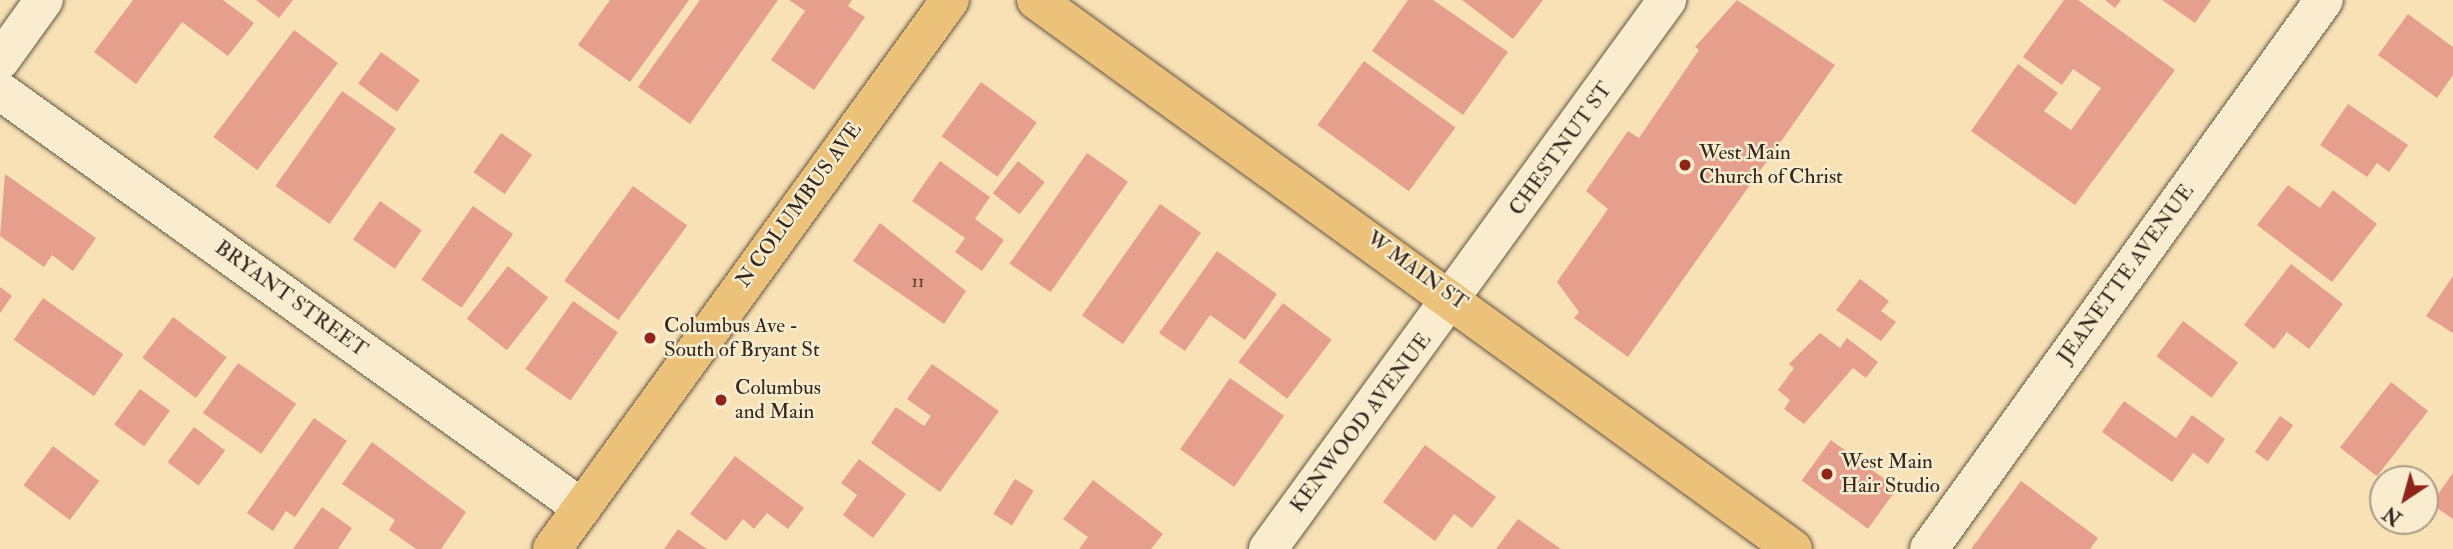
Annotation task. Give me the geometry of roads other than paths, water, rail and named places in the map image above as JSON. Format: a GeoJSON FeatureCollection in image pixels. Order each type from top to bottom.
{"type":"FeatureCollection","features":[{"type":"Feature","properties":{"kind":"main road","name":"N COLUMBUS AVE"},"geometry":{"type":"LineString","coordinates":[[552,549],[950,0]]}},
{"type":"Feature","properties":{"kind":"main road","name":"W MAIN ST"},"geometry":{"type":"LineString","coordinates":[[1036,0],[1455,298],[1793,549]]}},
{"type":"Feature","properties":{"kind":"street"},"geometry":{"type":"LineString","coordinates":[[0,61],[44,0]]}},
{"type":"Feature","properties":{"kind":"street","name":"CHESTNUT ST"},"geometry":{"type":"LineString","coordinates":[[1455,298],[1667,0]]}},
{"type":"Feature","properties":{"kind":"street","name":"JEANETTE AVENUE"},"geometry":{"type":"LineString","coordinates":[[1929,549],[2324,0]]}},
{"type":"Feature","properties":{"kind":"street","name":"BRYANT STREET"},"geometry":{"type":"LineString","coordinates":[[0,91],[582,508]]}},
{"type":"Feature","properties":{"kind":"street","name":"KENWOOD AVENUE"},"geometry":{"type":"LineString","coordinates":[[1268,549],[1455,298]]}},
{"type":"Feature","properties":{"kind":"place","name":"West Main Church of Christ"},"geometry":{"type":"Point","coordinates":[1685,165]}},
{"type":"Feature","properties":{"kind":"place","name":"Columbus Ave - South of Bryant St"},"geometry":{"type":"Point","coordinates":[650,338]}},
{"type":"Feature","properties":{"kind":"place","name":"Columbus and Main"},"geometry":{"type":"Point","coordinates":[721,400]}},
{"type":"Feature","properties":{"kind":"place","name":"West Main Hair Studio"},"geometry":{"type":"Point","coordinates":[1827,474]}}]}
